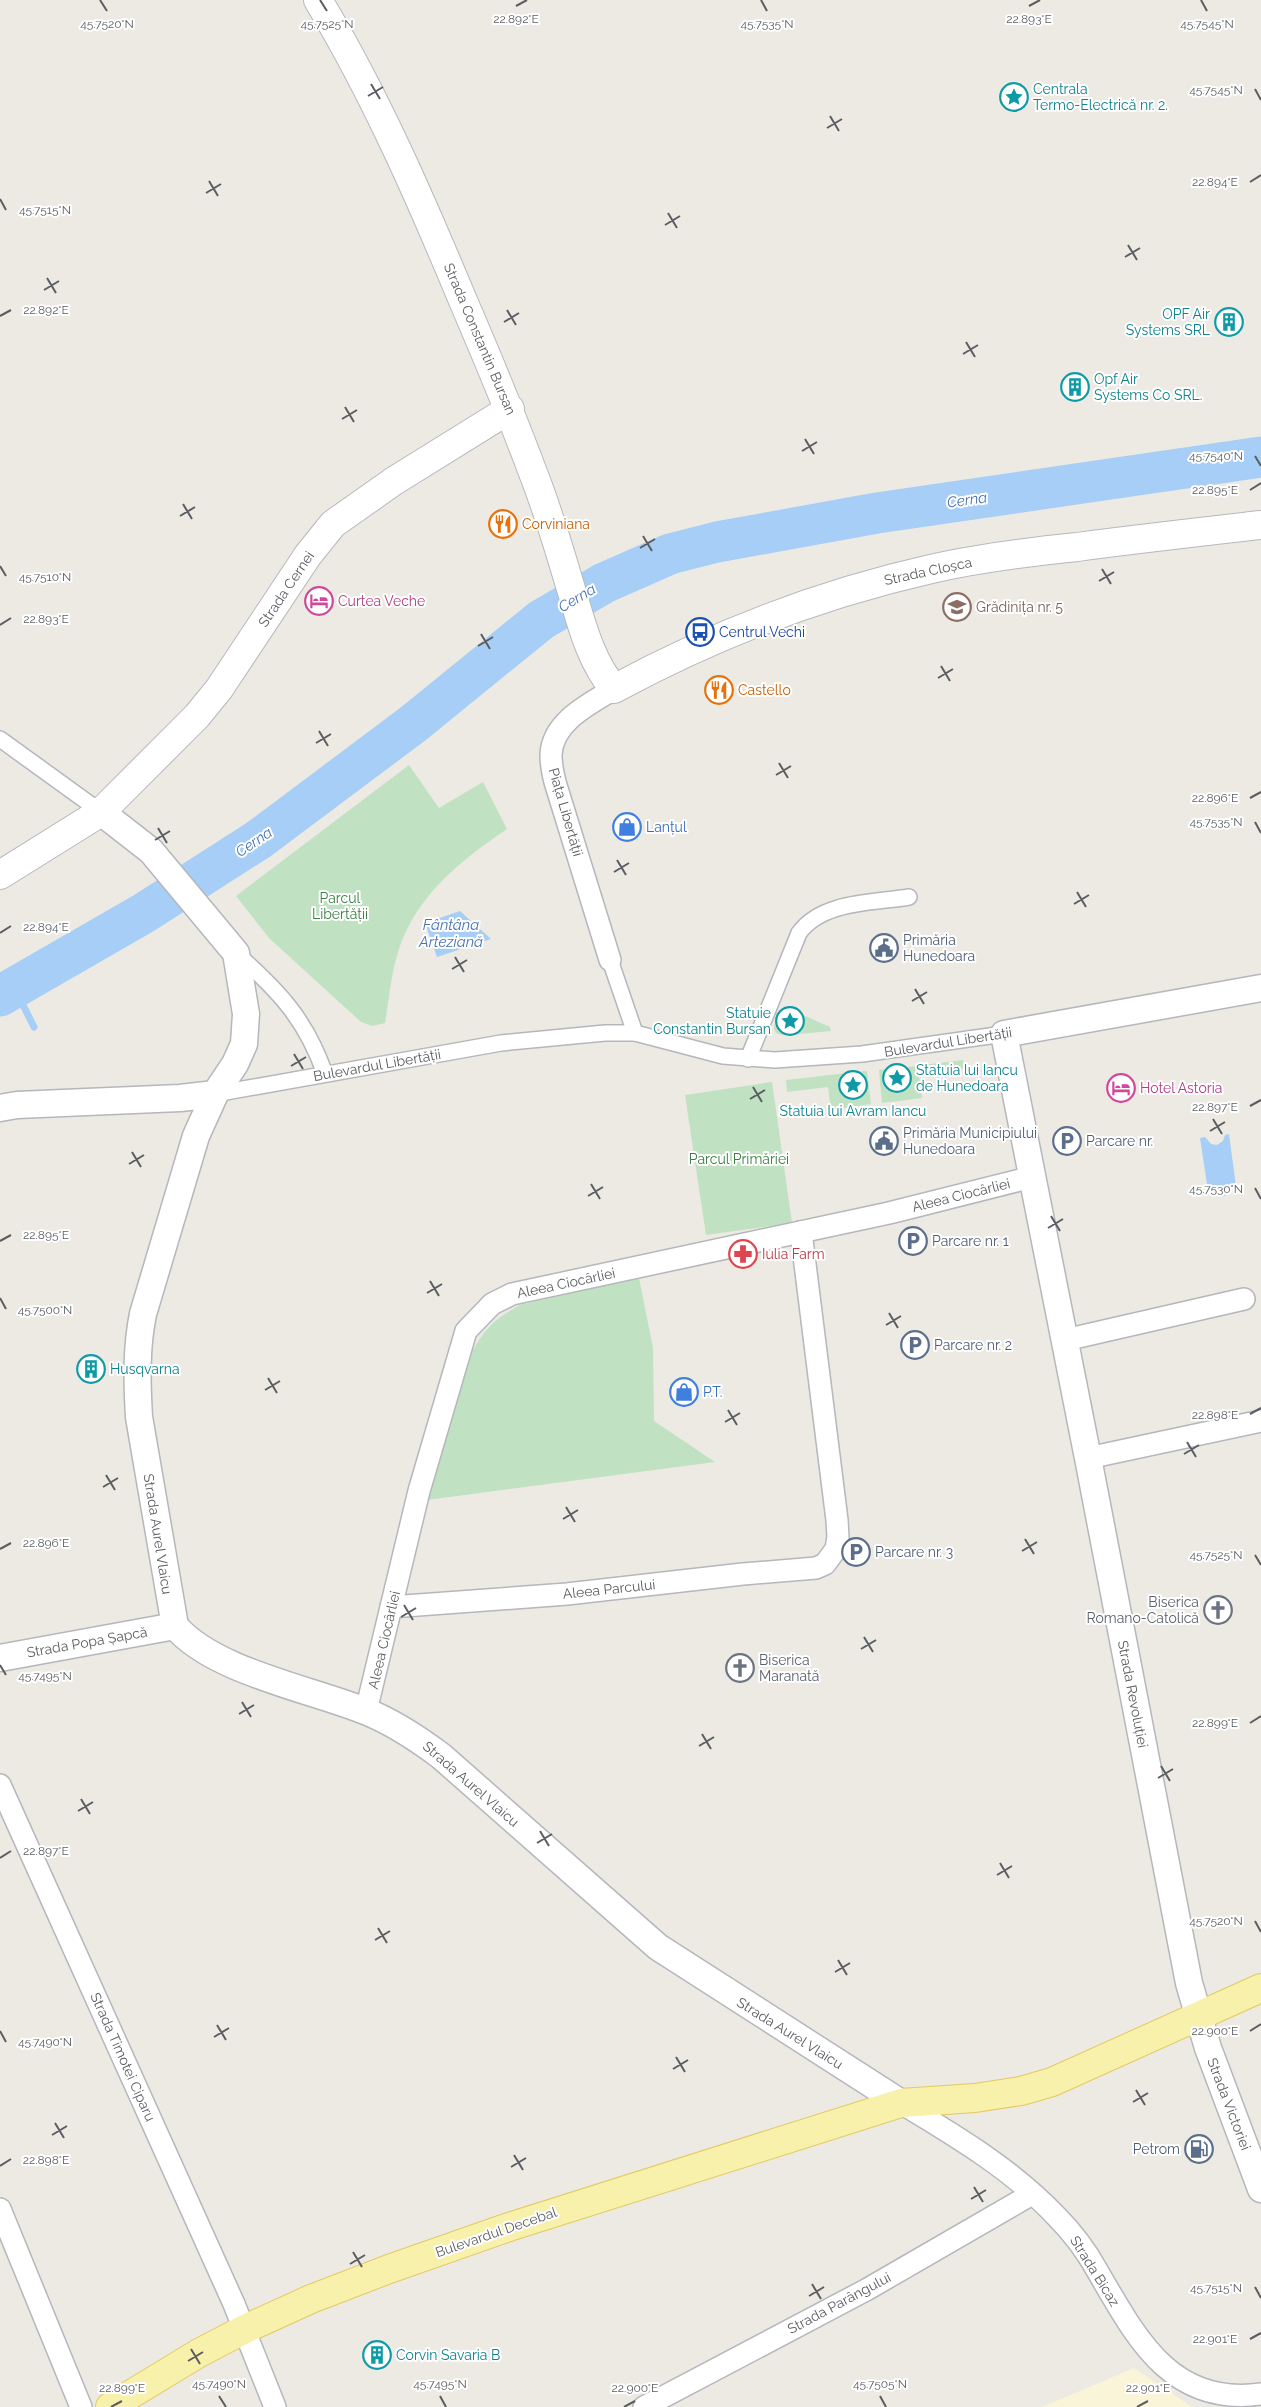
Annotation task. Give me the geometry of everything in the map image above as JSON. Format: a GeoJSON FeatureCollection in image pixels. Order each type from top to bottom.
{"type":"FeatureCollection","features":[{"type":"Feature","properties":{"kind":"main road","name":"Strada Constantin Bursan"},"geometry":{"type":"LineString","coordinates":[[318,0],[359,74],[409,176],[510,409],[552,525],[588,644],[602,675],[614,689]]}},
{"type":"Feature","properties":{"kind":"main road","name":"Strada Cernei"},"geometry":{"type":"LineString","coordinates":[[0,875],[101,812],[172,742],[219,689],[297,570],[333,524],[394,481],[510,409]]}},
{"type":"Feature","properties":{"kind":"main road","name":"Strada Cloșca"},"geometry":{"type":"LineString","coordinates":[[614,689],[710,642],[798,606],[933,568],[1005,555],[1261,525]]}},
{"type":"Feature","properties":{"kind":"main road"},"geometry":{"type":"LineString","coordinates":[[901,2103],[976,2098],[1022,2091],[1092,2066],[1261,1988]]}},
{"type":"Feature","properties":{"kind":"main road","name":"Bulevardul Decebal"},"geometry":{"type":"LineString","coordinates":[[110,2407],[199,2353],[245,2329],[389,2269],[509,2227],[901,2103]]}},
{"type":"Feature","properties":{"kind":"street","name":"Piața Libertății"},"geometry":{"type":"LineString","coordinates":[[610,960],[555,782],[551,755],[554,741],[560,728],[585,707],[614,689]]}},
{"type":"Feature","properties":{"kind":"street"},"geometry":{"type":"LineString","coordinates":[[0,739],[101,812],[151,851],[231,947],[270,983],[308,1032],[325,1074]]}},
{"type":"Feature","properties":{"kind":"street"},"geometry":{"type":"LineString","coordinates":[[748,1059],[799,933],[806,923],[818,914],[831,910],[909,897]]}},
{"type":"Feature","properties":{"kind":"street","name":"Strada Aurel Vlaicu"},"geometry":{"type":"LineString","coordinates":[[231,947],[246,1014],[244,1044],[215,1094],[199,1129],[185,1170],[143,1314],[138,1338],[137,1383],[139,1417],[174,1626],[186,1640],[202,1651],[233,1665],[366,1711],[412,1734],[441,1756],[658,1947],[901,2103]]}},
{"type":"Feature","properties":{"kind":"street"},"geometry":{"type":"LineString","coordinates":[[610,960],[635,1033]]}},
{"type":"Feature","properties":{"kind":"street","name":"Bulevardul Libertății"},"geometry":{"type":"LineString","coordinates":[[0,1108],[17,1105],[180,1098],[215,1094],[538,1038],[606,1033],[635,1033],[723,1056],[748,1059],[808,1059],[862,1054],[1004,1034],[1261,988]]}},
{"type":"Feature","properties":{"kind":"street","name":"Strada Revoluției"},"geometry":{"type":"LineString","coordinates":[[1004,1034],[1189,1983],[1198,2017]]}},
{"type":"Feature","properties":{"kind":"street","name":"Aleea Ciocârliei"},"geometry":{"type":"LineString","coordinates":[[366,1711],[419,1491],[466,1331],[478,1316],[492,1304],[512,1294],[889,1213],[1032,1177]]}},
{"type":"Feature","properties":{"kind":"street","name":"Aleea Parcului"},"geometry":{"type":"LineString","coordinates":[[391,1607],[567,1594],[743,1574],[806,1570],[825,1564],[836,1549],[838,1538],[837,1520],[801,1232]]}},
{"type":"Feature","properties":{"kind":"street"},"geometry":{"type":"LineString","coordinates":[[1065,1340],[1244,1299]]}},
{"type":"Feature","properties":{"kind":"street"},"geometry":{"type":"LineString","coordinates":[[1088,1458],[1261,1421]]}},
{"type":"Feature","properties":{"kind":"street","name":"Strada Popa Șapcă"},"geometry":{"type":"LineString","coordinates":[[0,1658],[174,1626]]}},
{"type":"Feature","properties":{"kind":"street","name":"Strada Timotei Ciparu"},"geometry":{"type":"LineString","coordinates":[[0,1785],[245,2329],[275,2407]]}},
{"type":"Feature","properties":{"kind":"street","name":"Strada Victoriei"},"geometry":{"type":"LineString","coordinates":[[1198,2017],[1261,2189]]}},
{"type":"Feature","properties":{"kind":"street","name":"Strada Bicaz"},"geometry":{"type":"LineString","coordinates":[[901,2103],[950,2133],[1032,2194],[1057,2217],[1082,2246],[1135,2339],[1160,2370],[1180,2387],[1204,2398],[1226,2402],[1261,2394]]}},
{"type":"Feature","properties":{"kind":"street","name":"Strada Parângului"},"geometry":{"type":"LineString","coordinates":[[644,2407],[866,2290],[1032,2194]]}},
{"type":"Feature","properties":{"kind":"street"},"geometry":{"type":"LineString","coordinates":[[0,2209],[81,2407]]}},
{"type":"Feature","properties":{"kind":"shaded area"},"geometry":{"type":"Polygon","coordinates":[[[1134,2368],[1192,2407],[1042,2407],[1134,2368]]]}},
{"type":"Feature","properties":{"kind":"green space","name":"Parcul Libertății"},"geometry":{"type":"Polygon","coordinates":[[[409,765],[439,808],[483,782],[507,829],[457,867],[428,896],[416,913],[398,952],[385,1023],[372,1026],[361,1022],[269,938],[236,896],[409,765]]]}},
{"type":"Feature","properties":{"kind":"green space"},"geometry":{"type":"Polygon","coordinates":[[[785,1007],[830,1027],[831,1031],[787,1035],[777,1034],[774,1029],[776,1013],[785,1007]]]}},
{"type":"Feature","properties":{"kind":"green space"},"geometry":{"type":"Polygon","coordinates":[[[963,1060],[965,1069],[919,1075],[922,1098],[882,1103],[879,1070],[891,1069],[893,1082],[900,1082],[899,1068],[963,1060]]]}},
{"type":"Feature","properties":{"kind":"green space"},"geometry":{"type":"Polygon","coordinates":[[[867,1071],[871,1104],[831,1110],[828,1087],[787,1092],[786,1080],[848,1073],[849,1090],[857,1089],[856,1072],[867,1071]]]}},
{"type":"Feature","properties":{"kind":"green space","name":"Parcul Primăriei"},"geometry":{"type":"Polygon","coordinates":[[[772,1082],[792,1223],[706,1235],[685,1095],[772,1082]]]}},
{"type":"Feature","properties":{"kind":"green space"},"geometry":{"type":"Polygon","coordinates":[[[639,1278],[653,1348],[654,1421],[715,1462],[427,1500],[473,1350],[487,1329],[504,1314],[520,1305],[639,1278]]]}},
{"type":"Feature","properties":{"kind":"water","name":"Fântâna Arteziană"},"geometry":{"type":"Polygon","coordinates":[[[460,911],[491,939],[437,957],[425,923],[460,911]]]}},
{"type":"Feature","properties":{"kind":"water"},"geometry":{"type":"Polygon","coordinates":[[[1229,1134],[1236,1186],[1230,1187],[1228,1194],[1221,1197],[1215,1194],[1213,1190],[1208,1191],[1200,1138],[1205,1137],[1211,1144],[1217,1145],[1223,1141],[1225,1135],[1229,1134]]]}},
{"type":"Feature","properties":{"kind":"waterway","name":"Cerna"},"geometry":{"type":"LineString","coordinates":[[0,996],[144,913],[258,840],[413,724],[541,620],[604,583],[670,554],[717,542],[877,513],[1261,457]]}},
{"type":"Feature","properties":{"kind":"waterway"},"geometry":{"type":"LineString","coordinates":[[15,989],[34,1027]]}},
{"type":"Feature","properties":{"kind":"place","name":"Centrala Termo-Electrică nr. 2."},"geometry":{"type":"Point","coordinates":[1014,97]}},
{"type":"Feature","properties":{"kind":"place","name":"OPF Air Systems SRL"},"geometry":{"type":"Point","coordinates":[1229,322]}},
{"type":"Feature","properties":{"kind":"place","name":"Opf Air Systems Co SRL."},"geometry":{"type":"Point","coordinates":[1075,387]}},
{"type":"Feature","properties":{"kind":"place","name":"Corviniana"},"geometry":{"type":"Point","coordinates":[503,524]}},
{"type":"Feature","properties":{"kind":"place","name":"Curtea Veche"},"geometry":{"type":"Point","coordinates":[319,601]}},
{"type":"Feature","properties":{"kind":"place","name":"Grădinița nr. 5"},"geometry":{"type":"Point","coordinates":[957,607]}},
{"type":"Feature","properties":{"kind":"place","name":"Centrul Vechi"},"geometry":{"type":"Point","coordinates":[700,632]}},
{"type":"Feature","properties":{"kind":"place","name":"Castello"},"geometry":{"type":"Point","coordinates":[719,690]}},
{"type":"Feature","properties":{"kind":"place","name":"Lanțul"},"geometry":{"type":"Point","coordinates":[627,827]}},
{"type":"Feature","properties":{"kind":"place","name":"Primăria Hunedoara"},"geometry":{"type":"Point","coordinates":[884,948]}},
{"type":"Feature","properties":{"kind":"place","name":"Statuie Constantin Bursan"},"geometry":{"type":"Point","coordinates":[790,1021]}},
{"type":"Feature","properties":{"kind":"place","name":"Statuia lui Iancu de Hunedoara"},"geometry":{"type":"Point","coordinates":[897,1078]}},
{"type":"Feature","properties":{"kind":"place","name":"Statuia lui Avram Iancu"},"geometry":{"type":"Point","coordinates":[853,1085]}},
{"type":"Feature","properties":{"kind":"place","name":"Hotel Astoria"},"geometry":{"type":"Point","coordinates":[1121,1088]}},
{"type":"Feature","properties":{"kind":"place","name":"Primăria Municipiului Hunedoara"},"geometry":{"type":"Point","coordinates":[884,1141]}},
{"type":"Feature","properties":{"kind":"place","name":"Parcare nr."},"geometry":{"type":"Point","coordinates":[1067,1141]}},
{"type":"Feature","properties":{"kind":"place","name":"Parcare nr. 1"},"geometry":{"type":"Point","coordinates":[913,1241]}},
{"type":"Feature","properties":{"kind":"place","name":"Iulia Farm"},"geometry":{"type":"Point","coordinates":[743,1254]}},
{"type":"Feature","properties":{"kind":"place","name":"Parcare nr. 2"},"geometry":{"type":"Point","coordinates":[915,1345]}},
{"type":"Feature","properties":{"kind":"place","name":"Husqvarna"},"geometry":{"type":"Point","coordinates":[91,1369]}},
{"type":"Feature","properties":{"kind":"place","name":"P.T."},"geometry":{"type":"Point","coordinates":[684,1392]}},
{"type":"Feature","properties":{"kind":"place","name":"Parcare nr. 3"},"geometry":{"type":"Point","coordinates":[856,1552]}},
{"type":"Feature","properties":{"kind":"place","name":"Biserica Romano-Catolică"},"geometry":{"type":"Point","coordinates":[1218,1610]}},
{"type":"Feature","properties":{"kind":"place","name":"Biserica Maranată"},"geometry":{"type":"Point","coordinates":[740,1668]}},
{"type":"Feature","properties":{"kind":"place","name":"Petrom"},"geometry":{"type":"Point","coordinates":[1199,2149]}},
{"type":"Feature","properties":{"kind":"place","name":"Corvin Savaria B"},"geometry":{"type":"Point","coordinates":[377,2355]}}]}
